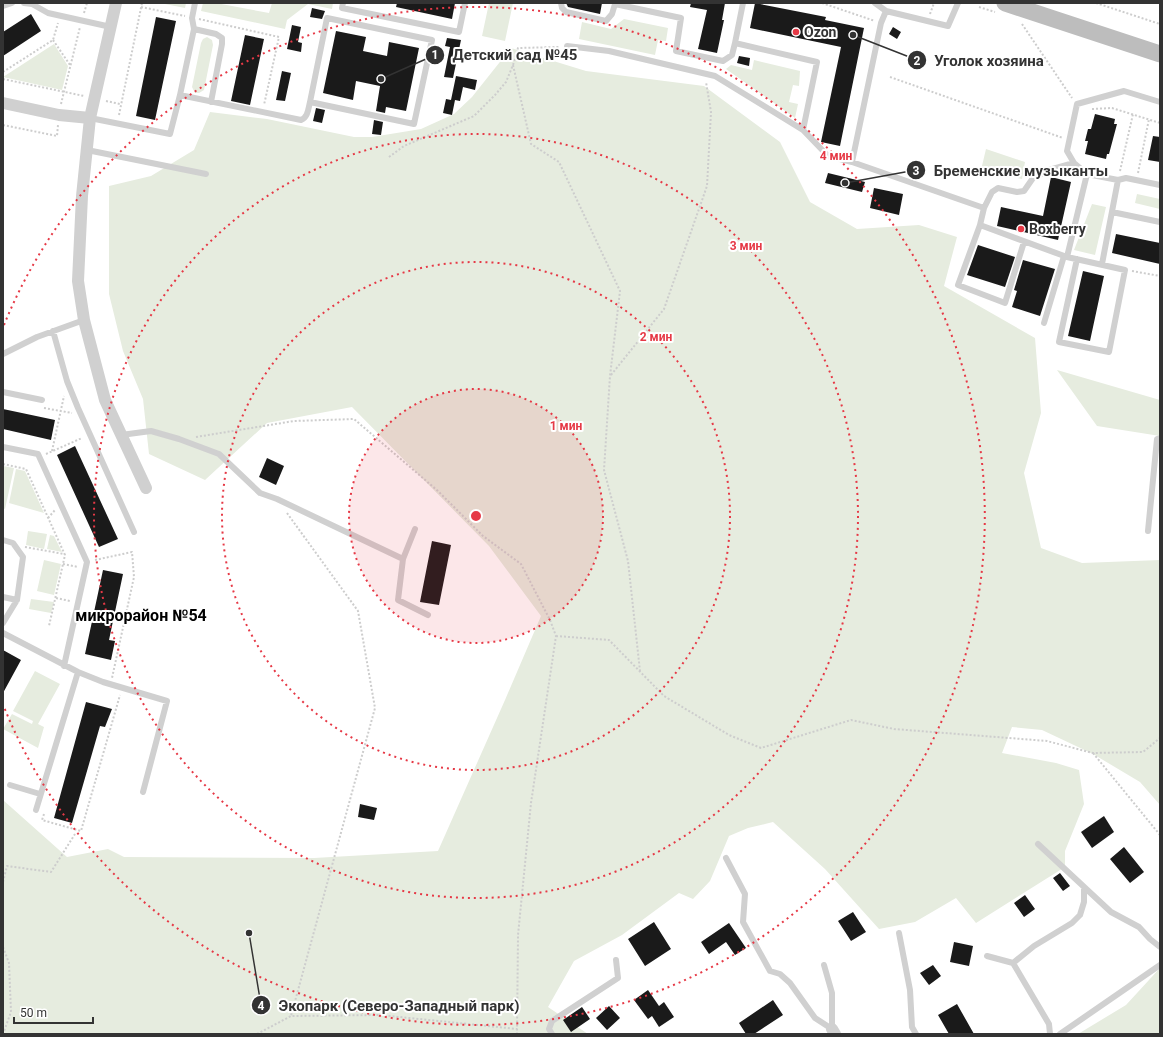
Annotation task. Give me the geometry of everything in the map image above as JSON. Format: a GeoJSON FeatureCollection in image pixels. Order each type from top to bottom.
{"type":"FeatureCollection","features":[{"type":"Feature","properties":{"kind":"street"},"geometry":{"type":"LineString","coordinates":[[116,3],[90,118],[82,196],[78,281],[84,320],[105,400],[146,488]]}},
{"type":"Feature","properties":{"kind":"street"},"geometry":{"type":"LineString","coordinates":[[1002,8],[1160,54]]}},
{"type":"Feature","properties":{"kind":"street"},"geometry":{"type":"LineString","coordinates":[[3,103],[59,115],[90,118]]}},
{"type":"Feature","properties":{"kind":"lane"},"geometry":{"type":"LineString","coordinates":[[3,6],[12,3]]}},
{"type":"Feature","properties":{"kind":"lane"},"geometry":{"type":"LineString","coordinates":[[24,3],[32,4],[48,13],[110,27]]}},
{"type":"Feature","properties":{"kind":"lane"},"geometry":{"type":"LineString","coordinates":[[90,118],[170,134],[194,29],[192,18],[195,3]]}},
{"type":"Feature","properties":{"kind":"lane"},"geometry":{"type":"LineString","coordinates":[[342,3],[342,8],[459,32],[465,3]]}},
{"type":"Feature","properties":{"kind":"lane"},"geometry":{"type":"LineString","coordinates":[[560,3],[566,12],[606,21],[612,14],[615,4],[681,18],[676,51],[723,62],[732,55],[743,3]]}},
{"type":"Feature","properties":{"kind":"lane"},"geometry":{"type":"LineString","coordinates":[[875,3],[886,11],[948,26],[958,3]]}},
{"type":"Feature","properties":{"kind":"lane"},"geometry":{"type":"LineString","coordinates":[[852,162],[881,23],[886,11]]}},
{"type":"Feature","properties":{"kind":"lane"},"geometry":{"type":"LineString","coordinates":[[180,95],[300,120],[305,118],[310,102],[327,18],[432,40],[414,124],[310,102]]}},
{"type":"Feature","properties":{"kind":"lane"},"geometry":{"type":"LineString","coordinates":[[194,29],[216,34],[222,38],[211,102]]}},
{"type":"Feature","properties":{"kind":"lane"},"geometry":{"type":"LineString","coordinates":[[735,43],[817,62],[803,130]]}},
{"type":"Feature","properties":{"kind":"lane"},"geometry":{"type":"LineString","coordinates":[[567,46],[609,51],[715,76],[803,130],[828,156],[852,162],[984,208]]}},
{"type":"Feature","properties":{"kind":"lane"},"geometry":{"type":"LineString","coordinates":[[1160,102],[1124,91],[1076,104],[1067,151],[1074,163],[1087,174],[1118,180],[1126,178],[1160,185]]}},
{"type":"Feature","properties":{"kind":"lane"},"geometry":{"type":"LineString","coordinates":[[87,150],[206,174]]}},
{"type":"Feature","properties":{"kind":"lane"},"geometry":{"type":"LineString","coordinates":[[1024,242],[1005,303],[958,285],[980,226],[984,208],[992,192],[998,188],[1017,192],[1024,191],[1033,178],[1049,170],[1074,163]]}},
{"type":"Feature","properties":{"kind":"lane"},"geometry":{"type":"LineString","coordinates":[[1044,323],[1065,256],[1087,174]]}},
{"type":"Feature","properties":{"kind":"lane"},"geometry":{"type":"LineString","coordinates":[[1102,264],[1118,180]]}},
{"type":"Feature","properties":{"kind":"lane"},"geometry":{"type":"LineString","coordinates":[[1112,212],[1160,222]]}},
{"type":"Feature","properties":{"kind":"lane"},"geometry":{"type":"LineString","coordinates":[[980,226],[1077,260],[1125,270],[1109,352],[1060,342],[1077,260]]}},
{"type":"Feature","properties":{"kind":"lane"},"geometry":{"type":"LineString","coordinates":[[3,354],[38,337],[84,320]]}},
{"type":"Feature","properties":{"kind":"lane"},"geometry":{"type":"LineString","coordinates":[[54,331],[67,381],[89,435],[134,532]]}},
{"type":"Feature","properties":{"kind":"lane"},"geometry":{"type":"LineString","coordinates":[[3,392],[42,400]]}},
{"type":"Feature","properties":{"kind":"lane"},"geometry":{"type":"LineString","coordinates":[[121,435],[151,431],[179,439],[219,454],[260,493],[277,499],[403,559]]}},
{"type":"Feature","properties":{"kind":"lane"},"geometry":{"type":"LineString","coordinates":[[1148,531],[1157,439],[1160,438]]}},
{"type":"Feature","properties":{"kind":"lane"},"geometry":{"type":"LineString","coordinates":[[3,446],[38,454],[40,456],[87,562],[64,666]]}},
{"type":"Feature","properties":{"kind":"lane"},"geometry":{"type":"LineString","coordinates":[[415,529],[403,559],[398,600],[428,615]]}},
{"type":"Feature","properties":{"kind":"lane"},"geometry":{"type":"LineString","coordinates":[[3,540],[13,543],[23,557],[18,600],[3,623]]}},
{"type":"Feature","properties":{"kind":"lane"},"geometry":{"type":"LineString","coordinates":[[3,597],[18,600]]}},
{"type":"Feature","properties":{"kind":"lane"},"geometry":{"type":"LineString","coordinates":[[3,633],[78,672],[110,685],[167,701],[143,792]]}},
{"type":"Feature","properties":{"kind":"lane"},"geometry":{"type":"LineString","coordinates":[[36,810],[78,672]]}},
{"type":"Feature","properties":{"kind":"lane"},"geometry":{"type":"LineString","coordinates":[[10,786],[40,794]]}},
{"type":"Feature","properties":{"kind":"lane"},"geometry":{"type":"LineString","coordinates":[[1038,844],[1111,912],[1139,927],[1160,947]]}},
{"type":"Feature","properties":{"kind":"lane"},"geometry":{"type":"LineString","coordinates":[[726,858],[745,894],[743,922],[770,971],[780,974],[790,983],[814,1018],[833,1032]]}},
{"type":"Feature","properties":{"kind":"lane"},"geometry":{"type":"LineString","coordinates":[[1013,963],[1034,946],[1072,923],[1080,915],[1084,902],[1084,887]]}},
{"type":"Feature","properties":{"kind":"lane"},"geometry":{"type":"LineString","coordinates":[[899,932],[910,990],[912,1026],[916,1034]]}},
{"type":"Feature","properties":{"kind":"lane"},"geometry":{"type":"LineString","coordinates":[[987,956],[1013,963],[1049,1024],[1050,1034]]}},
{"type":"Feature","properties":{"kind":"lane"},"geometry":{"type":"LineString","coordinates":[[552,1034],[549,1029],[552,1021],[618,978],[616,960]]}},
{"type":"Feature","properties":{"kind":"lane"},"geometry":{"type":"LineString","coordinates":[[824,965],[832,993],[833,1032]]}},
{"type":"Feature","properties":{"kind":"lane"},"geometry":{"type":"LineString","coordinates":[[1060,1034],[1160,965]]}},
{"type":"Feature","properties":{"kind":"path"},"geometry":{"type":"LineString","coordinates":[[3,125],[57,136],[59,115],[64,92],[81,21],[87,3]]}},
{"type":"Feature","properties":{"kind":"path"},"geometry":{"type":"LineString","coordinates":[[118,123],[120,104],[142,3]]}},
{"type":"Feature","properties":{"kind":"path"},"geometry":{"type":"LineString","coordinates":[[822,3],[881,23]]}},
{"type":"Feature","properties":{"kind":"path"},"geometry":{"type":"LineString","coordinates":[[927,21],[934,3]]}},
{"type":"Feature","properties":{"kind":"path"},"geometry":{"type":"LineString","coordinates":[[1096,3],[1160,24]]}},
{"type":"Feature","properties":{"kind":"path"},"geometry":{"type":"LineString","coordinates":[[141,7],[279,37],[263,113]]}},
{"type":"Feature","properties":{"kind":"path"},"geometry":{"type":"LineString","coordinates":[[978,7],[1002,8]]}},
{"type":"Feature","properties":{"kind":"path"},"geometry":{"type":"LineString","coordinates":[[3,72],[53,40],[60,16]]}},
{"type":"Feature","properties":{"kind":"path"},"geometry":{"type":"LineString","coordinates":[[1020,20],[1076,104],[1086,110],[1112,108],[1160,122]]}},
{"type":"Feature","properties":{"kind":"path"},"geometry":{"type":"LineString","coordinates":[[53,40],[70,66]]}},
{"type":"Feature","properties":{"kind":"path"},"geometry":{"type":"LineString","coordinates":[[389,157],[404,146],[474,116],[506,82],[518,48],[567,46]]}},
{"type":"Feature","properties":{"kind":"path"},"geometry":{"type":"LineString","coordinates":[[513,64],[532,144],[559,162],[620,291],[610,376],[604,470],[628,561],[640,672]]}},
{"type":"Feature","properties":{"kind":"path"},"geometry":{"type":"LineString","coordinates":[[610,376],[664,309],[707,186],[710,112],[705,74]]}},
{"type":"Feature","properties":{"kind":"path"},"geometry":{"type":"LineString","coordinates":[[890,77],[1069,140]]}},
{"type":"Feature","properties":{"kind":"path"},"geometry":{"type":"LineString","coordinates":[[3,79],[120,104]]}},
{"type":"Feature","properties":{"kind":"path"},"geometry":{"type":"LineString","coordinates":[[1118,180],[1133,114]]}},
{"type":"Feature","properties":{"kind":"path"},"geometry":{"type":"LineString","coordinates":[[1136,180],[1149,119]]}},
{"type":"Feature","properties":{"kind":"path"},"geometry":{"type":"LineString","coordinates":[[1125,270],[1160,276]]}},
{"type":"Feature","properties":{"kind":"path"},"geometry":{"type":"LineString","coordinates":[[52,451],[67,381]]}},
{"type":"Feature","properties":{"kind":"path"},"geometry":{"type":"LineString","coordinates":[[179,439],[294,421],[354,420],[438,491],[483,536],[521,564],[550,620],[556,636],[531,803],[518,935],[517,1034]]}},
{"type":"Feature","properties":{"kind":"path"},"geometry":{"type":"LineString","coordinates":[[40,456],[89,435]]}},
{"type":"Feature","properties":{"kind":"path"},"geometry":{"type":"LineString","coordinates":[[3,464],[26,469],[65,555],[50,626]]}},
{"type":"Feature","properties":{"kind":"path"},"geometry":{"type":"LineString","coordinates":[[277,499],[358,611],[375,708],[291,1016]]}},
{"type":"Feature","properties":{"kind":"path"},"geometry":{"type":"LineString","coordinates":[[19,550],[26,547],[64,554]]}},
{"type":"Feature","properties":{"kind":"path"},"geometry":{"type":"LineString","coordinates":[[87,562],[132,552],[134,577],[110,685]]}},
{"type":"Feature","properties":{"kind":"path"},"geometry":{"type":"LineString","coordinates":[[56,598],[78,603]]}},
{"type":"Feature","properties":{"kind":"path"},"geometry":{"type":"LineString","coordinates":[[556,636],[609,640],[664,696],[729,735],[761,748],[851,720],[894,729],[1047,741],[1093,753],[1144,752],[1160,738]]}},
{"type":"Feature","properties":{"kind":"path"},"geometry":{"type":"LineString","coordinates":[[44,812],[42,820],[82,831],[122,688]]}},
{"type":"Feature","properties":{"kind":"path"},"geometry":{"type":"LineString","coordinates":[[1093,753],[1160,835]]}},
{"type":"Feature","properties":{"kind":"path"},"geometry":{"type":"LineString","coordinates":[[3,882],[7,866],[52,872],[75,834]]}},
{"type":"Feature","properties":{"kind":"path"},"geometry":{"type":"LineString","coordinates":[[3,947],[9,963],[11,1012],[3,1034]]}},
{"type":"Feature","properties":{"kind":"path"},"geometry":{"type":"LineString","coordinates":[[257,1034],[291,1016],[380,1015],[517,1029]]}},
{"type":"Feature","properties":{"kind":"shaded area"},"geometry":{"type":"Polygon","coordinates":[[[160,3],[186,3],[185,8],[160,3]]]}},
{"type":"Feature","properties":{"kind":"shaded area"},"geometry":{"type":"Polygon","coordinates":[[[203,3],[216,3],[269,13],[272,3],[333,3],[332,9],[308,4],[287,20],[285,29],[201,11],[203,3]]]}},
{"type":"Feature","properties":{"kind":"shaded area"},"geometry":{"type":"Polygon","coordinates":[[[489,3],[513,3],[505,41],[482,36],[489,3]]]}},
{"type":"Feature","properties":{"kind":"shaded area"},"geometry":{"type":"Polygon","coordinates":[[[624,19],[668,28],[666,41],[658,40],[655,55],[579,39],[582,22],[611,29],[624,19]]]}},
{"type":"Feature","properties":{"kind":"shaded area"},"geometry":{"type":"Polygon","coordinates":[[[207,37],[212,40],[213,45],[204,90],[199,93],[195,93],[192,87],[201,43],[203,39],[207,37]]]}},
{"type":"Feature","properties":{"kind":"shaded area"},"geometry":{"type":"Polygon","coordinates":[[[54,44],[68,66],[62,90],[3,77],[54,44]]]}},
{"type":"Feature","properties":{"kind":"shaded area"},"geometry":{"type":"Polygon","coordinates":[[[511,48],[586,71],[704,86],[780,142],[810,202],[857,229],[919,225],[957,237],[944,286],[1035,338],[1041,413],[1024,473],[1041,548],[1082,563],[1160,560],[1160,805],[1140,782],[1093,754],[1042,730],[1012,727],[1002,753],[1056,763],[1079,770],[1084,804],[1065,851],[1065,867],[976,923],[956,898],[915,922],[879,929],[825,869],[773,822],[748,828],[729,836],[710,881],[693,899],[679,893],[622,935],[574,961],[548,1007],[588,1034],[3,1034],[3,800],[67,857],[108,849],[124,857],[314,858],[438,851],[541,616],[489,546],[352,407],[267,423],[205,480],[149,454],[143,399],[123,351],[109,294],[109,186],[151,176],[194,150],[210,112],[267,119],[354,137],[372,137],[421,129],[454,114],[472,97],[511,48]]]}},
{"type":"Feature","properties":{"kind":"shaded area"},"geometry":{"type":"Polygon","coordinates":[[[754,60],[800,71],[799,86],[793,85],[789,102],[798,104],[795,118],[726,69],[731,65],[752,70],[754,60]]]}},
{"type":"Feature","properties":{"kind":"shaded area"},"geometry":{"type":"Polygon","coordinates":[[[986,149],[1025,162],[1022,179],[981,170],[986,149]]]}},
{"type":"Feature","properties":{"kind":"shaded area"},"geometry":{"type":"Polygon","coordinates":[[[1137,194],[1160,199],[1160,209],[1135,203],[1137,194]]]}},
{"type":"Feature","properties":{"kind":"shaded area"},"geometry":{"type":"Polygon","coordinates":[[[1092,204],[1106,207],[1095,255],[1074,250],[1092,204]]]}},
{"type":"Feature","properties":{"kind":"shaded area"},"geometry":{"type":"Polygon","coordinates":[[[1057,370],[1160,400],[1160,436],[1097,426],[1057,370]]]}},
{"type":"Feature","properties":{"kind":"shaded area"},"geometry":{"type":"Polygon","coordinates":[[[3,466],[14,468],[5,509],[3,508],[3,466]]]}},
{"type":"Feature","properties":{"kind":"shaded area"},"geometry":{"type":"Polygon","coordinates":[[[16,469],[25,471],[44,513],[9,503],[16,469]]]}},
{"type":"Feature","properties":{"kind":"shaded area"},"geometry":{"type":"Polygon","coordinates":[[[28,531],[47,534],[44,549],[26,545],[28,531]]]}},
{"type":"Feature","properties":{"kind":"shaded area"},"geometry":{"type":"Polygon","coordinates":[[[50,535],[54,536],[62,552],[47,549],[50,535]]]}},
{"type":"Feature","properties":{"kind":"shaded area"},"geometry":{"type":"Polygon","coordinates":[[[44,560],[61,564],[54,595],[37,591],[44,560]]]}},
{"type":"Feature","properties":{"kind":"shaded area"},"geometry":{"type":"Polygon","coordinates":[[[31,599],[54,602],[51,613],[29,609],[31,599]]]}},
{"type":"Feature","properties":{"kind":"shaded area"},"geometry":{"type":"Polygon","coordinates":[[[35,671],[60,684],[38,724],[44,727],[38,748],[3,729],[12,714],[32,724],[33,721],[13,711],[35,671]]]}},
{"type":"Feature","properties":{"kind":"shaded area"},"geometry":{"type":"Polygon","coordinates":[[[1160,968],[1160,1034],[1078,1034],[1126,1005],[1160,968]]]}},
{"type":"Feature","properties":{"kind":"building"},"geometry":{"type":"Polygon","coordinates":[[[397,3],[455,3],[452,19],[396,7],[397,3]]]}},
{"type":"Feature","properties":{"kind":"building"},"geometry":{"type":"Polygon","coordinates":[[[566,3],[602,3],[600,14],[568,7],[566,3]]]}},
{"type":"Feature","properties":{"kind":"building"},"geometry":{"type":"Polygon","coordinates":[[[691,3],[725,3],[722,20],[724,20],[717,53],[698,49],[707,10],[690,7],[691,3]]]}},
{"type":"Feature","properties":{"kind":"building"},"geometry":{"type":"Polygon","coordinates":[[[755,3],[826,17],[825,20],[864,28],[840,146],[821,142],[841,47],[750,28],[755,3]]]}},
{"type":"Feature","properties":{"kind":"building"},"geometry":{"type":"Polygon","coordinates":[[[312,8],[325,11],[322,19],[310,17],[312,8]]]}},
{"type":"Feature","properties":{"kind":"building"},"geometry":{"type":"Polygon","coordinates":[[[31,14],[41,31],[3,56],[3,32],[31,14]]]}},
{"type":"Feature","properties":{"kind":"building"},"geometry":{"type":"Polygon","coordinates":[[[156,17],[176,21],[155,120],[136,116],[156,17]]]}},
{"type":"Feature","properties":{"kind":"building"},"geometry":{"type":"Polygon","coordinates":[[[292,25],[301,27],[298,42],[302,43],[301,52],[287,49],[292,25]]]}},
{"type":"Feature","properties":{"kind":"building"},"geometry":{"type":"Polygon","coordinates":[[[893,27],[901,32],[897,39],[889,34],[893,27]]]}},
{"type":"Feature","properties":{"kind":"building"},"geometry":{"type":"Polygon","coordinates":[[[336,31],[366,37],[363,51],[387,56],[389,42],[419,48],[406,111],[386,107],[385,113],[376,111],[380,86],[356,81],[353,100],[323,93],[336,31]]]}},
{"type":"Feature","properties":{"kind":"building"},"geometry":{"type":"Polygon","coordinates":[[[245,35],[264,39],[250,105],[231,101],[245,35]]]}},
{"type":"Feature","properties":{"kind":"building"},"geometry":{"type":"Polygon","coordinates":[[[447,38],[461,40],[453,78],[444,77],[450,47],[445,46],[447,38]]]}},
{"type":"Feature","properties":{"kind":"building"},"geometry":{"type":"Polygon","coordinates":[[[739,56],[750,58],[749,66],[737,63],[739,56]]]}},
{"type":"Feature","properties":{"kind":"building"},"geometry":{"type":"Polygon","coordinates":[[[282,71],[291,73],[285,101],[276,100],[282,71]]]}},
{"type":"Feature","properties":{"kind":"building"},"geometry":{"type":"Polygon","coordinates":[[[456,76],[477,80],[475,90],[463,87],[460,101],[455,100],[452,115],[443,113],[446,99],[451,100],[456,76]]]}},
{"type":"Feature","properties":{"kind":"building"},"geometry":{"type":"Polygon","coordinates":[[[316,108],[325,110],[322,123],[313,121],[316,108]]]}},
{"type":"Feature","properties":{"kind":"building"},"geometry":{"type":"Polygon","coordinates":[[[1095,114],[1115,119],[1114,124],[1117,124],[1109,154],[1107,154],[1106,159],[1085,154],[1088,141],[1085,141],[1088,129],[1091,129],[1095,114]]]}},
{"type":"Feature","properties":{"kind":"building"},"geometry":{"type":"Polygon","coordinates":[[[374,120],[383,122],[381,135],[372,134],[374,120]]]}},
{"type":"Feature","properties":{"kind":"building"},"geometry":{"type":"Polygon","coordinates":[[[1153,136],[1160,137],[1160,162],[1148,160],[1153,136]]]}},
{"type":"Feature","properties":{"kind":"building"},"geometry":{"type":"Polygon","coordinates":[[[828,173],[865,182],[862,192],[825,183],[828,173]]]}},
{"type":"Feature","properties":{"kind":"building"},"geometry":{"type":"Polygon","coordinates":[[[1051,177],[1071,182],[1058,240],[997,226],[1001,207],[1043,216],[1051,177]]]}},
{"type":"Feature","properties":{"kind":"building"},"geometry":{"type":"Polygon","coordinates":[[[874,188],[903,194],[899,215],[870,208],[874,188]]]}},
{"type":"Feature","properties":{"kind":"building"},"geometry":{"type":"Polygon","coordinates":[[[1116,234],[1160,243],[1160,264],[1112,253],[1116,234]]]}},
{"type":"Feature","properties":{"kind":"building"},"geometry":{"type":"Polygon","coordinates":[[[978,245],[1015,257],[1005,287],[967,275],[978,245]]]}},
{"type":"Feature","properties":{"kind":"building"},"geometry":{"type":"Polygon","coordinates":[[[1023,260],[1055,269],[1040,316],[1012,307],[1017,291],[1014,290],[1023,260]]]}},
{"type":"Feature","properties":{"kind":"building"},"geometry":{"type":"Polygon","coordinates":[[[1083,271],[1104,276],[1090,341],[1068,336],[1083,271]]]}},
{"type":"Feature","properties":{"kind":"building"},"geometry":{"type":"Polygon","coordinates":[[[3,409],[55,420],[51,440],[3,429],[3,409]]]}},
{"type":"Feature","properties":{"kind":"building"},"geometry":{"type":"Polygon","coordinates":[[[75,446],[118,539],[99,547],[57,455],[75,446]]]}},
{"type":"Feature","properties":{"kind":"building"},"geometry":{"type":"Polygon","coordinates":[[[267,458],[284,466],[276,485],[259,477],[267,458]]]}},
{"type":"Feature","properties":{"kind":"building"},"geometry":{"type":"Polygon","coordinates":[[[432,541],[451,545],[439,605],[420,602],[432,541]]]}},
{"type":"Feature","properties":{"kind":"building"},"geometry":{"type":"Polygon","coordinates":[[[103,570],[123,574],[109,640],[115,641],[111,660],[85,654],[103,570]]]}},
{"type":"Feature","properties":{"kind":"building"},"geometry":{"type":"Polygon","coordinates":[[[3,650],[21,660],[3,693],[3,650]]]}},
{"type":"Feature","properties":{"kind":"building"},"geometry":{"type":"Polygon","coordinates":[[[86,702],[112,709],[105,727],[100,726],[72,823],[54,818],[86,702]]]}},
{"type":"Feature","properties":{"kind":"building"},"geometry":{"type":"Polygon","coordinates":[[[360,804],[377,808],[374,820],[358,817],[360,804]]]}},
{"type":"Feature","properties":{"kind":"building"},"geometry":{"type":"Polygon","coordinates":[[[1104,816],[1114,832],[1092,848],[1081,832],[1104,816]]]}},
{"type":"Feature","properties":{"kind":"building"},"geometry":{"type":"Polygon","coordinates":[[[1124,847],[1144,872],[1130,883],[1110,859],[1124,847]]]}},
{"type":"Feature","properties":{"kind":"building"},"geometry":{"type":"Polygon","coordinates":[[[1060,873],[1070,886],[1063,891],[1053,878],[1060,873]]]}},
{"type":"Feature","properties":{"kind":"building"},"geometry":{"type":"Polygon","coordinates":[[[1025,895],[1035,909],[1024,917],[1014,903],[1025,895]]]}},
{"type":"Feature","properties":{"kind":"building"},"geometry":{"type":"Polygon","coordinates":[[[853,912],[866,932],[851,941],[838,921],[853,912]]]}},
{"type":"Feature","properties":{"kind":"building"},"geometry":{"type":"Polygon","coordinates":[[[654,922],[671,949],[645,966],[628,939],[654,922]]]}},
{"type":"Feature","properties":{"kind":"building"},"geometry":{"type":"Polygon","coordinates":[[[729,923],[746,948],[735,955],[726,942],[709,954],[701,942],[729,923]]]}},
{"type":"Feature","properties":{"kind":"building"},"geometry":{"type":"Polygon","coordinates":[[[954,942],[973,946],[969,966],[950,962],[954,942]]]}},
{"type":"Feature","properties":{"kind":"building"},"geometry":{"type":"Polygon","coordinates":[[[933,965],[941,976],[929,985],[920,973],[933,965]]]}},
{"type":"Feature","properties":{"kind":"building"},"geometry":{"type":"Polygon","coordinates":[[[648,990],[659,1006],[664,1002],[674,1017],[659,1027],[652,1016],[648,1019],[634,1000],[648,990]]]}},
{"type":"Feature","properties":{"kind":"building"},"geometry":{"type":"Polygon","coordinates":[[[773,1000],[783,1015],[754,1034],[746,1034],[739,1023],[773,1000]]]}},
{"type":"Feature","properties":{"kind":"building"},"geometry":{"type":"Polygon","coordinates":[[[957,1004],[974,1034],[949,1034],[938,1015],[957,1004]]]}},
{"type":"Feature","properties":{"kind":"building"},"geometry":{"type":"Polygon","coordinates":[[[609,1006],[620,1018],[607,1030],[596,1018],[609,1006]]]}},
{"type":"Feature","properties":{"kind":"building"},"geometry":{"type":"Polygon","coordinates":[[[582,1007],[590,1019],[571,1032],[563,1020],[582,1007]]]}},
{"type":"Feature","properties":{"kind":"place","name":"Ozon"},"geometry":{"type":"Point","coordinates":[796,32]}},
{"type":"Feature","properties":{"kind":"place","name":"Уголок хозяина"},"geometry":{"type":"Point","coordinates":[853,35]}},
{"type":"Feature","properties":{"kind":"place","name":"Детский сад №45"},"geometry":{"type":"Point","coordinates":[381,79]}},
{"type":"Feature","properties":{"kind":"place","name":"Бременские музыканты"},"geometry":{"type":"Point","coordinates":[845,183]}},
{"type":"Feature","properties":{"kind":"place","name":"Boxberry"},"geometry":{"type":"Point","coordinates":[1021,229]}},
{"type":"Feature","properties":{"kind":"place","name":"Экопарк (Северо-Западный парк)"},"geometry":{"type":"Point","coordinates":[249,933]}},
{"type":"Feature","properties":{"kind":"district","name":"микрорайон №54"},"geometry":{"type":"Point","coordinates":[141,615]}}]}
